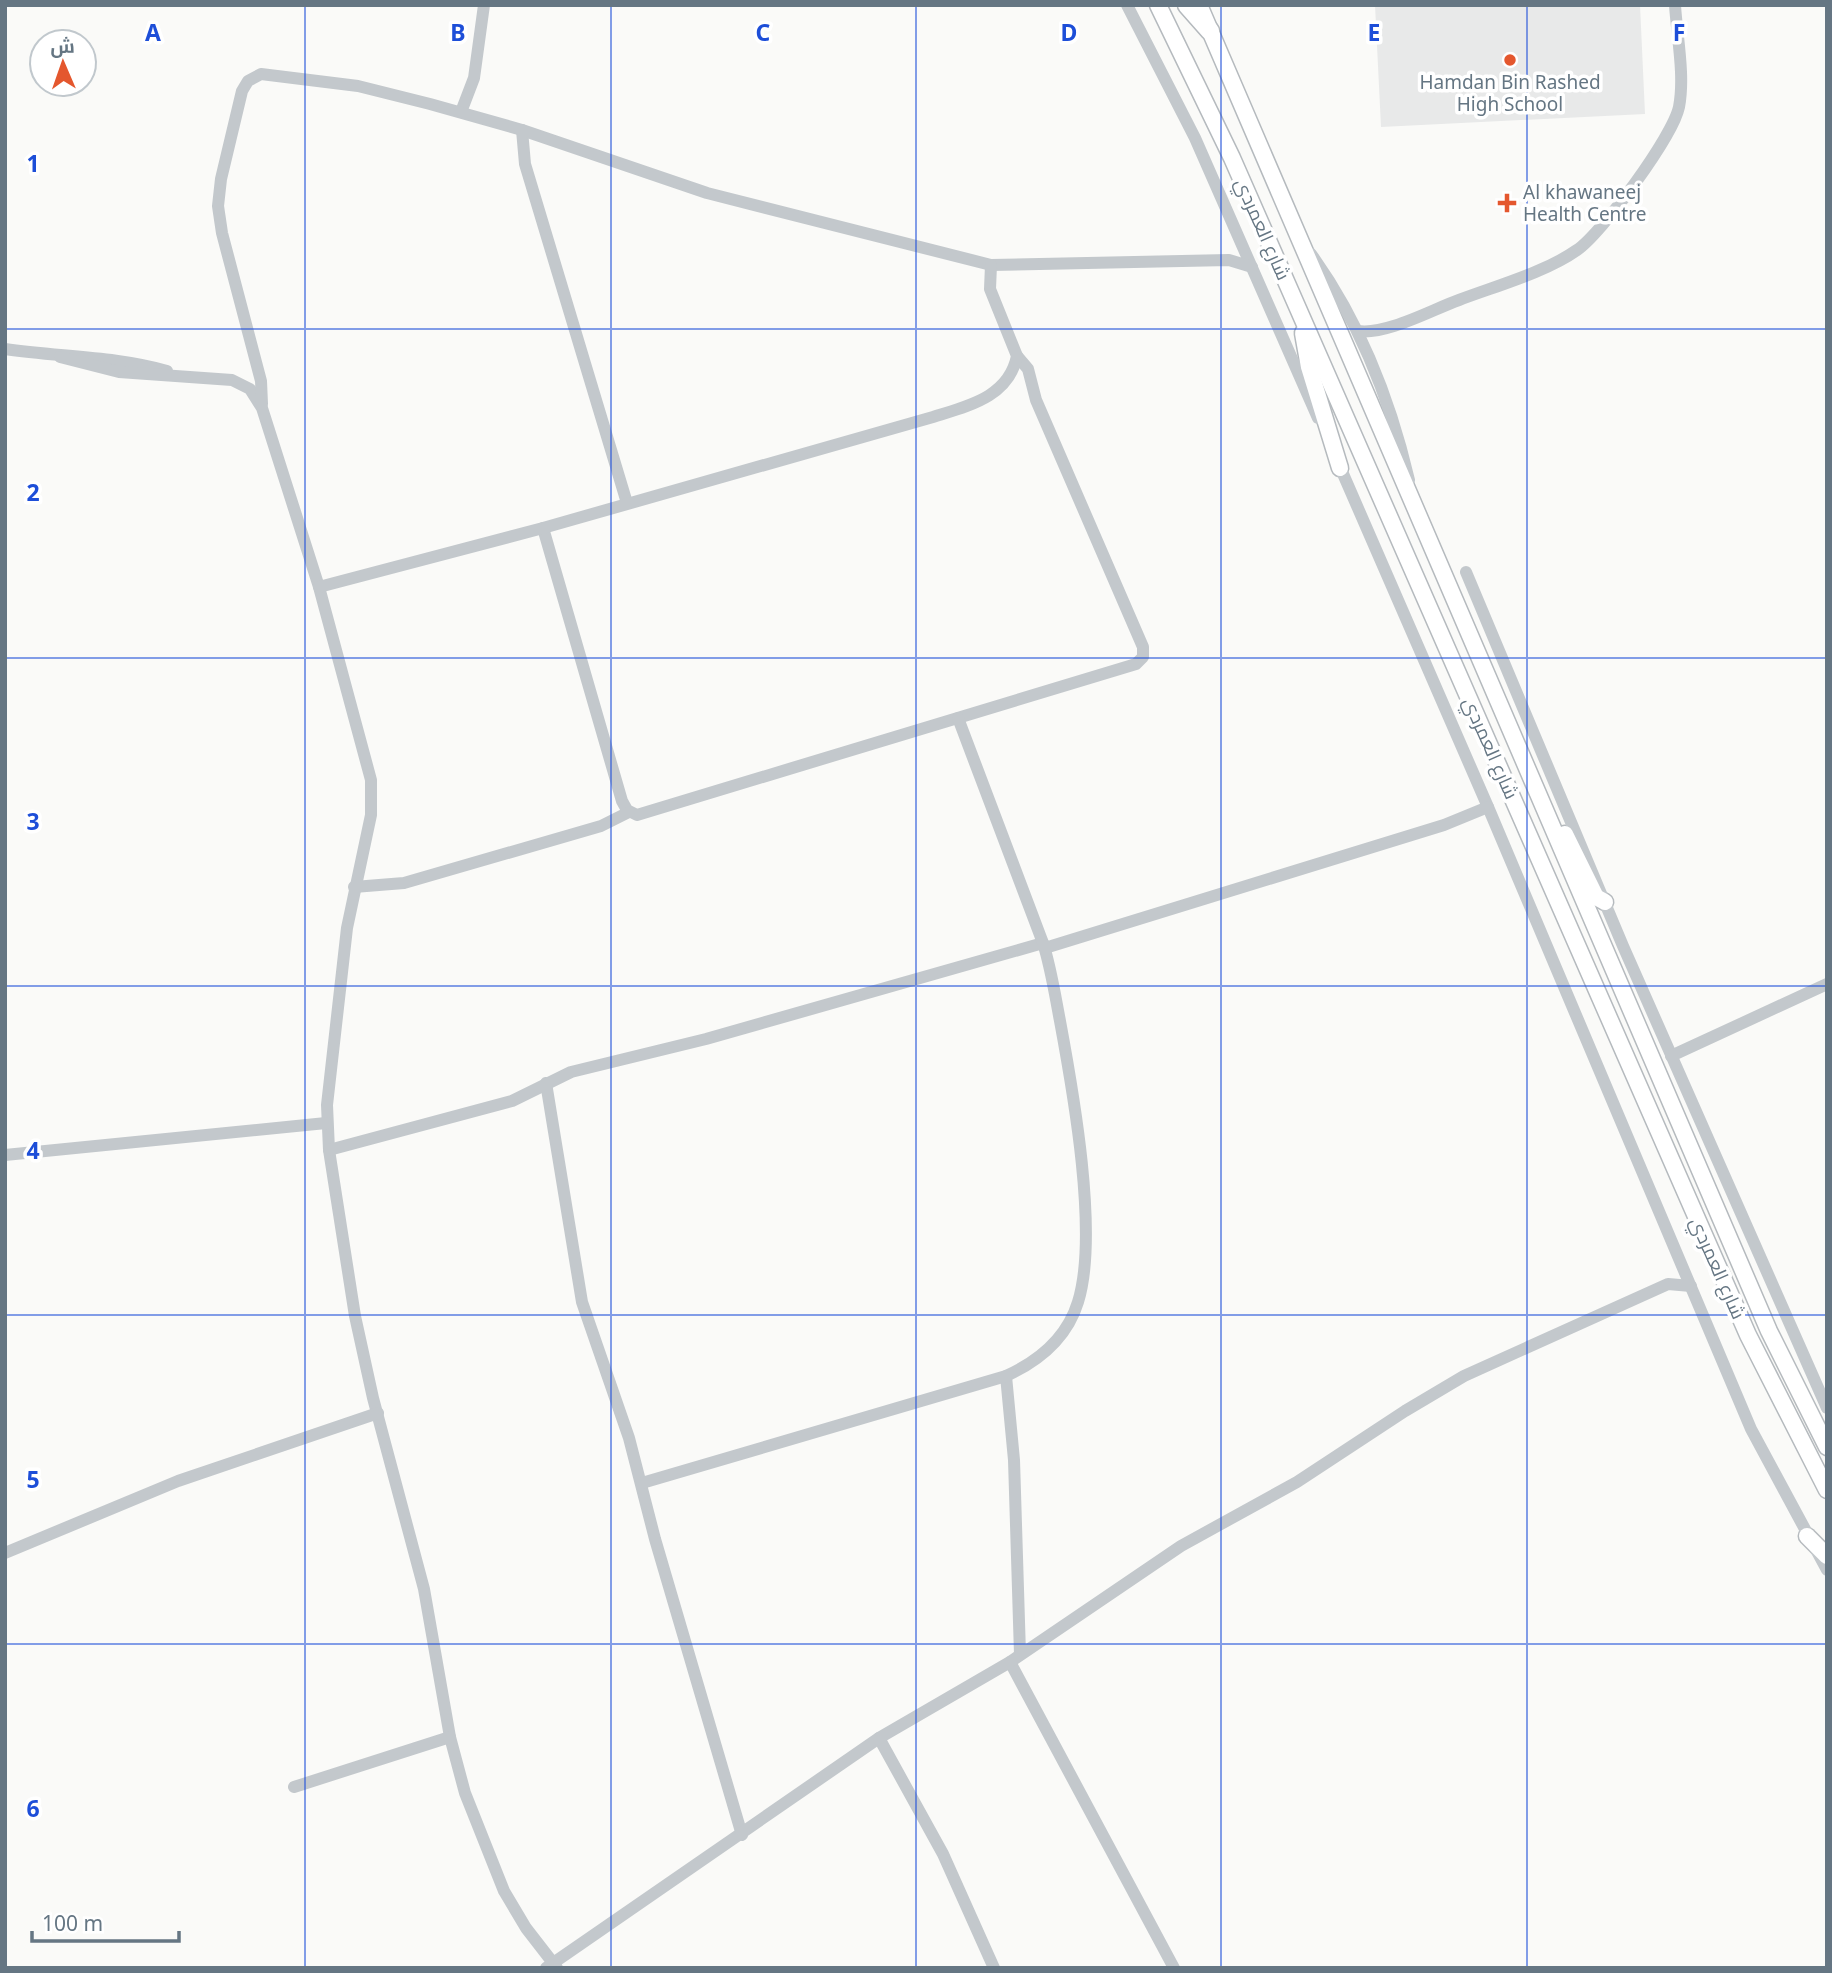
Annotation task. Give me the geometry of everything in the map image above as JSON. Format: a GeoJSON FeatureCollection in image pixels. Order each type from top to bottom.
{"type":"FeatureCollection","features":[{"type":"Feature","properties":{"kind":"highway"},"geometry":{"type":"LineString","coordinates":[[1187,5],[1210,31]]}},
{"type":"Feature","properties":{"kind":"main road","name":"شارع العمردي"},"geometry":{"type":"LineString","coordinates":[[1158,5],[1212,115],[1302,316],[1748,1335],[1827,1490]]}},
{"type":"Feature","properties":{"kind":"main road","name":"شارع العمردي"},"geometry":{"type":"LineString","coordinates":[[1199,5],[1769,1331],[1827,1447]]}},
{"type":"Feature","properties":{"kind":"main road"},"geometry":{"type":"LineString","coordinates":[[1302,316],[1306,354],[1340,468]]}},
{"type":"Feature","properties":{"kind":"main road"},"geometry":{"type":"LineString","coordinates":[[1523,763],[1547,798],[1596,897],[1605,902]]}},
{"type":"Feature","properties":{"kind":"main road"},"geometry":{"type":"LineString","coordinates":[[1807,1536],[1827,1556]]}},
{"type":"Feature","properties":{"kind":"street"},"geometry":{"type":"LineString","coordinates":[[461,112],[474,78],[484,5]]}},
{"type":"Feature","properties":{"kind":"street"},"geometry":{"type":"LineString","coordinates":[[1127,5],[1180,105],[1241,240],[1488,807],[1751,1429],[1827,1570]]}},
{"type":"Feature","properties":{"kind":"street"},"geometry":{"type":"LineString","coordinates":[[1358,331],[1377,331],[1516,278],[1575,251],[1608,217],[1663,141],[1677,113],[1680,98],[1675,5]]}},
{"type":"Feature","properties":{"kind":"street"},"geometry":{"type":"LineString","coordinates":[[262,408],[261,382],[218,206],[220,179],[242,91],[248,81],[265,74],[330,82],[461,112],[707,193],[991,265],[1229,260],[1252,267]]}},
{"type":"Feature","properties":{"kind":"street"},"geometry":{"type":"LineString","coordinates":[[522,130],[526,164],[627,503]]}},
{"type":"Feature","properties":{"kind":"street"},"geometry":{"type":"LineString","coordinates":[[1297,236],[1333,286],[1358,331],[1391,415],[1419,521]]}},
{"type":"Feature","properties":{"kind":"street"},"geometry":{"type":"LineString","coordinates":[[1229,260],[1241,240]]}},
{"type":"Feature","properties":{"kind":"street"},"geometry":{"type":"LineString","coordinates":[[354,887],[404,883],[601,826],[629,812],[647,813],[755,777],[1136,664],[1143,657],[1143,647],[1036,400],[1028,369],[1017,356],[990,289],[991,265]]}},
{"type":"Feature","properties":{"kind":"street"},"geometry":{"type":"LineString","coordinates":[[5,349],[60,357],[119,372],[238,381],[255,394],[262,408],[319,587],[371,780],[368,831],[346,928],[326,1124],[355,1316],[377,1413],[424,1589],[450,1737],[465,1793],[493,1867],[514,1910],[552,1966],[879,1738],[1015,1658],[1181,1546],[1297,1482],[1437,1392],[1496,1360],[1668,1284],[1691,1286]]}},
{"type":"Feature","properties":{"kind":"street"},"geometry":{"type":"LineString","coordinates":[[238,381],[253,356]]}},
{"type":"Feature","properties":{"kind":"street"},"geometry":{"type":"LineString","coordinates":[[319,587],[544,528],[958,409],[1002,387],[1015,368],[1017,356]]}},
{"type":"Feature","properties":{"kind":"street"},"geometry":{"type":"LineString","coordinates":[[544,528],[622,801],[629,812]]}},
{"type":"Feature","properties":{"kind":"street"},"geometry":{"type":"LineString","coordinates":[[1466,572],[1671,1056],[1827,1408]]}},
{"type":"Feature","properties":{"kind":"street"},"geometry":{"type":"LineString","coordinates":[[642,1483],[1006,1376],[1043,1355],[1058,1340],[1074,1313],[1083,1282],[1085,1227],[1067,1056],[1044,945],[958,718]]}},
{"type":"Feature","properties":{"kind":"street"},"geometry":{"type":"LineString","coordinates":[[329,1150],[499,1105],[536,1091],[546,1083],[571,1072],[706,1039],[1044,945],[1427,830],[1488,807]]}},
{"type":"Feature","properties":{"kind":"street"},"geometry":{"type":"LineString","coordinates":[[1671,1056],[1827,984]]}},
{"type":"Feature","properties":{"kind":"street"},"geometry":{"type":"LineString","coordinates":[[546,1083],[582,1302],[629,1438],[742,1836]]}},
{"type":"Feature","properties":{"kind":"street"},"geometry":{"type":"LineString","coordinates":[[5,1155],[326,1124]]}},
{"type":"Feature","properties":{"kind":"street"},"geometry":{"type":"LineString","coordinates":[[1668,1284],[1681,1260]]}},
{"type":"Feature","properties":{"kind":"street"},"geometry":{"type":"LineString","coordinates":[[1006,1376],[1014,1460],[1015,1658],[1174,1968]]}},
{"type":"Feature","properties":{"kind":"street"},"geometry":{"type":"LineString","coordinates":[[5,1553],[178,1481],[377,1413]]}},
{"type":"Feature","properties":{"kind":"street"},"geometry":{"type":"LineString","coordinates":[[294,1787],[450,1737]]}},
{"type":"Feature","properties":{"kind":"street"},"geometry":{"type":"LineString","coordinates":[[879,1738],[938,1844],[994,1968]]}},
{"type":"Feature","properties":{"kind":"shaded area","name":"Hamdan Bin Rashed High School"},"geometry":{"type":"Polygon","coordinates":[[[1375,5],[1640,5],[1645,114],[1381,127],[1375,5]]]}},
{"type":"Feature","properties":{"kind":"place","name":"Hamdan Bin Rashed High School"},"geometry":{"type":"Point","coordinates":[1510,60]}},
{"type":"Feature","properties":{"kind":"place","name":"Al khawaneej Health Centre"},"geometry":{"type":"Point","coordinates":[1507,203]}}]}
